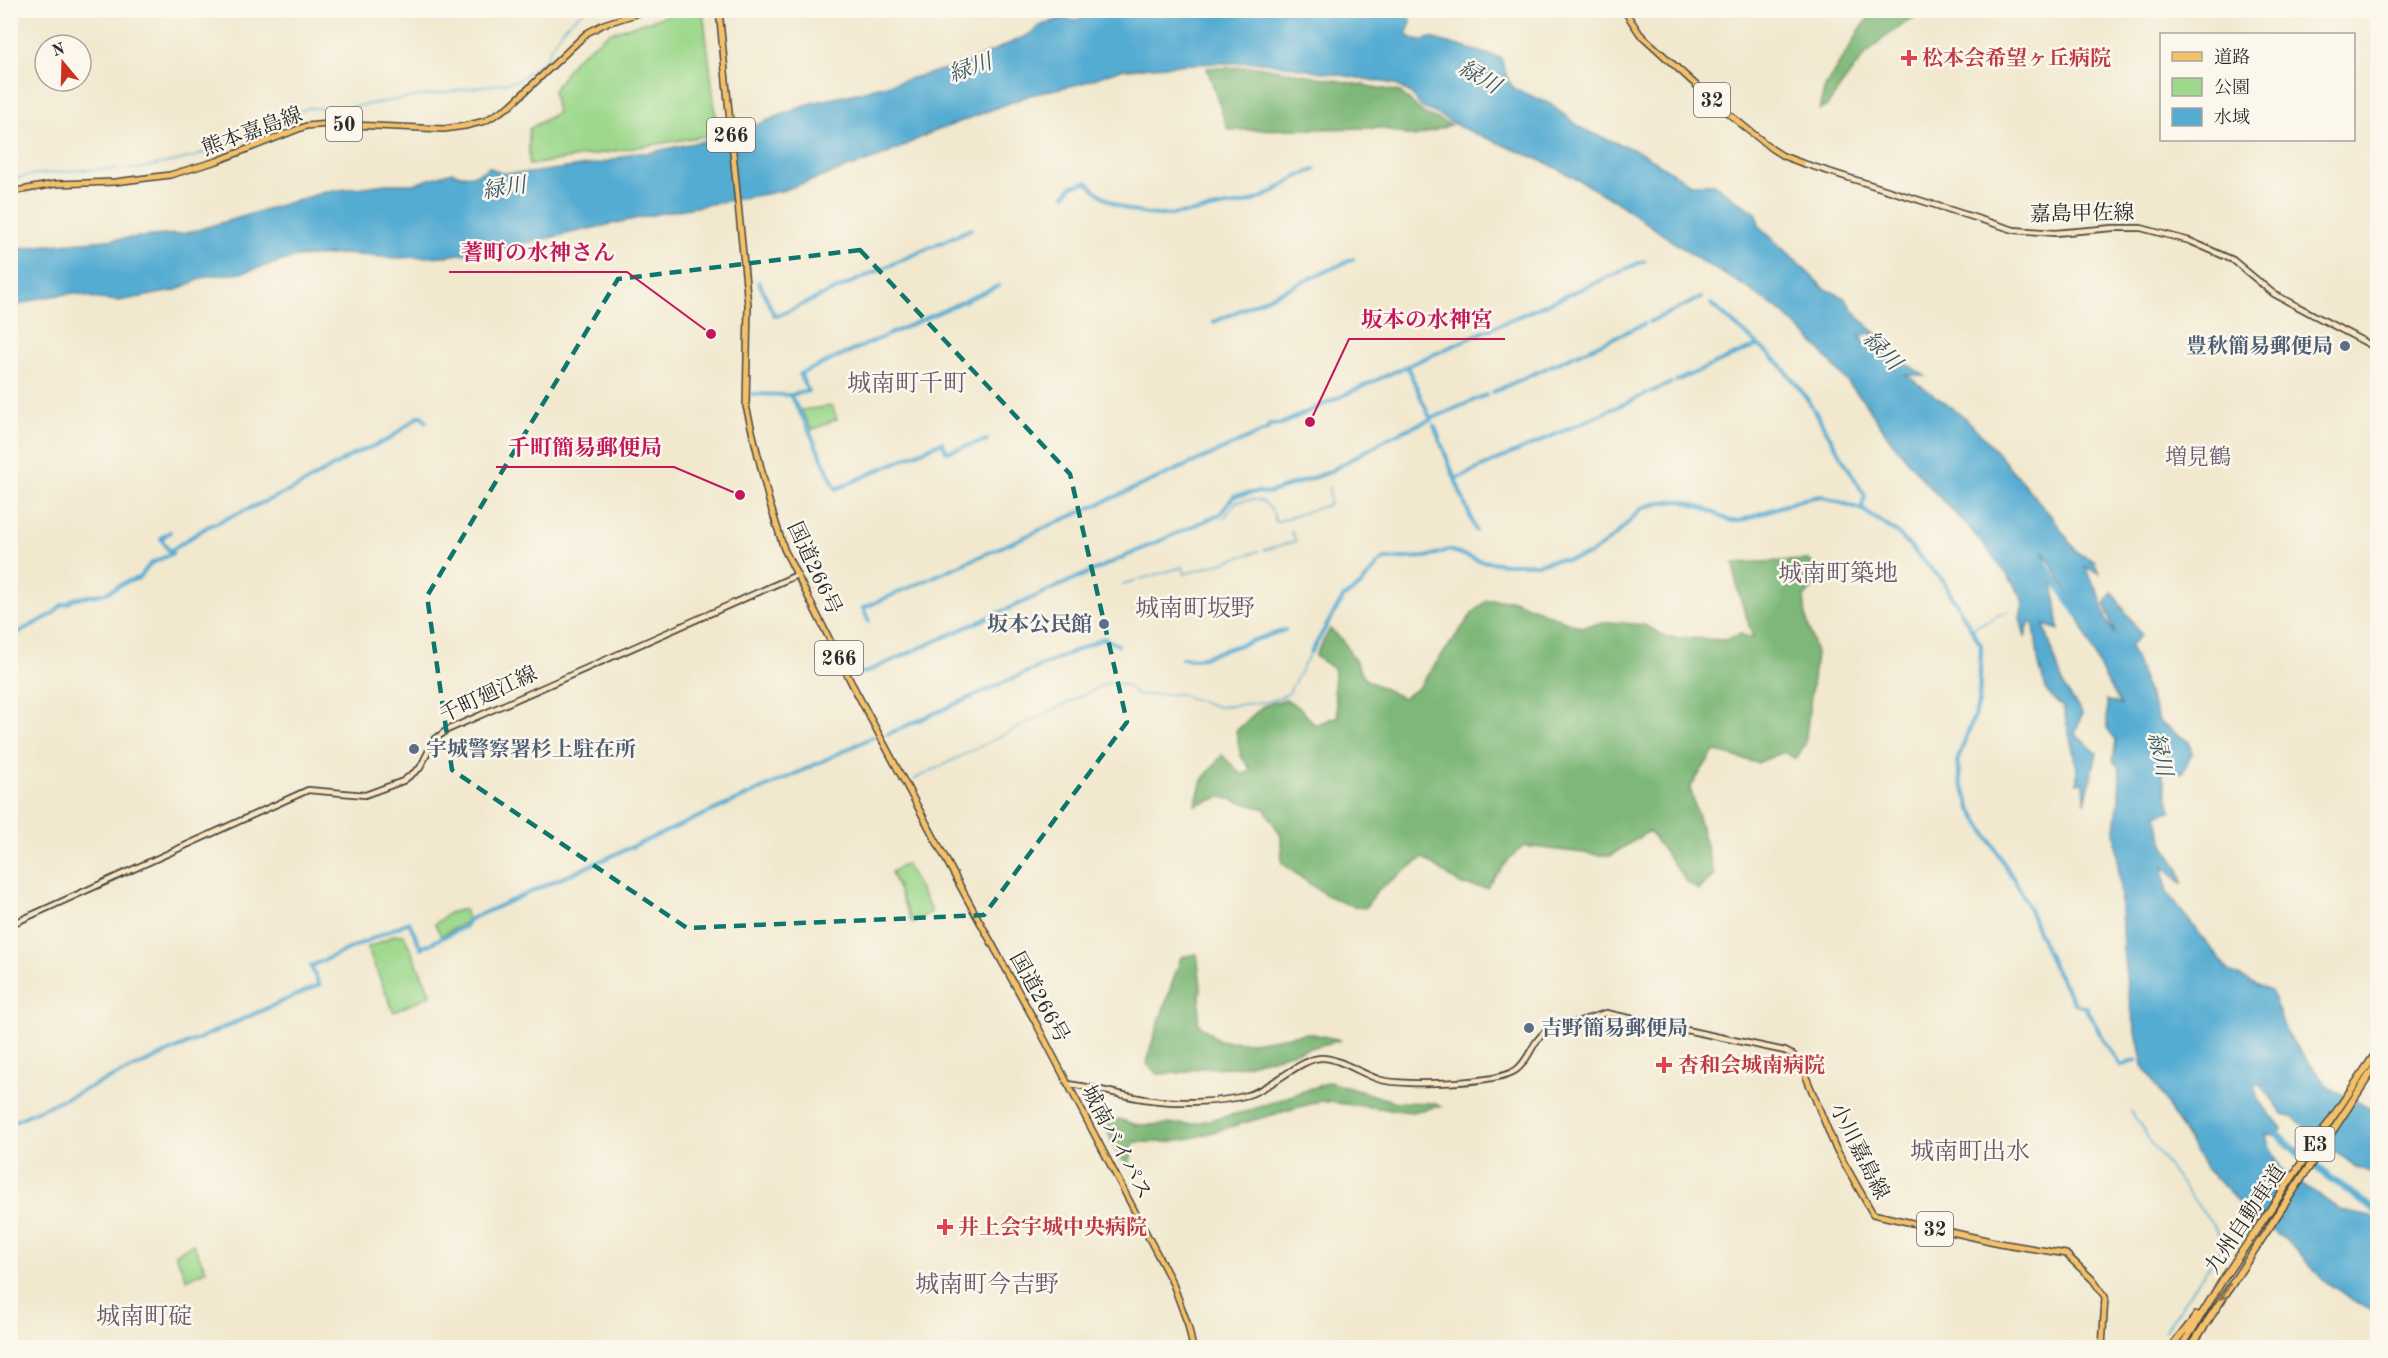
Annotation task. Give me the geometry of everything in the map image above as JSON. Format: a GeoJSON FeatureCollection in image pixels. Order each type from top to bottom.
{"type":"FeatureCollection","features":[{"type":"Feature","properties":{"kind":"highway","name":"九州自動車道"},"geometry":{"type":"LineString","coordinates":[[2191,1347],[2254,1241],[2378,1050]]}},
{"type":"Feature","properties":{"kind":"highway","name":"九州自動車道"},"geometry":{"type":"LineString","coordinates":[[2181,1347],[2208,1304],[2378,1062]]}},
{"type":"Feature","properties":{"kind":"highway"},"geometry":{"type":"LineString","coordinates":[[2171,1347],[2208,1304]]}},
{"type":"Feature","properties":{"kind":"main road","name":"熊本嘉島線"},"geometry":{"type":"LineString","coordinates":[[10,192],[56,184],[121,181],[170,175],[217,161],[306,126],[329,124],[444,129],[475,124],[492,118],[510,106],[587,33],[604,24],[648,10]]}},
{"type":"Feature","properties":{"kind":"main road","name":"国道266号"},"geometry":{"type":"LineString","coordinates":[[719,10],[748,333],[746,406],[772,513],[788,560],[1068,1084]]}},
{"type":"Feature","properties":{"kind":"main road","name":"32"},"geometry":{"type":"LineString","coordinates":[[1626,12],[1632,23],[1655,49],[1750,132],[1783,156],[1802,163]]}},
{"type":"Feature","properties":{"kind":"main road","name":"嘉島甲佐線"},"geometry":{"type":"LineString","coordinates":[[1802,163],[2014,230],[2055,233],[2140,228],[2179,238],[2214,250],[2233,260],[2274,294],[2378,349]]}},
{"type":"Feature","properties":{"kind":"main road","name":"千町廻江線"},"geometry":{"type":"LineString","coordinates":[[10,925],[308,790],[318,789],[365,795],[394,785],[407,779],[420,768],[434,740],[447,730],[797,575]]}},
{"type":"Feature","properties":{"kind":"main road"},"geometry":{"type":"LineString","coordinates":[[1068,1084],[1090,1086],[1145,1100],[1185,1102],[1245,1096],[1267,1088],[1310,1061],[1325,1058],[1388,1081],[1418,1083],[1492,1077],[1516,1070],[1525,1061],[1540,1035],[1547,1031],[1606,1013],[1722,1037],[1793,1055]]}},
{"type":"Feature","properties":{"kind":"main road","name":"小川嘉島線"},"geometry":{"type":"LineString","coordinates":[[1793,1055],[1802,1067],[1835,1147],[1873,1214],[1999,1243],[2069,1256],[2101,1290],[2104,1297],[2102,1347]]}},
{"type":"Feature","properties":{"kind":"main road","name":"城南バイパス"},"geometry":{"type":"LineString","coordinates":[[1068,1084],[1173,1284],[1188,1325],[1193,1347]]}},
{"type":"Feature","properties":{"kind":"highlighted area"},"geometry":{"type":"Polygon","coordinates":[[[860,250],[1070,474],[1127,722],[984,915],[687,928],[452,770],[427,596],[618,279],[860,250]]]}},
{"type":"Feature","properties":{"kind":"green space"},"geometry":{"type":"Polygon","coordinates":[[[686,10],[703,11],[718,134],[529,165],[529,129],[557,113],[553,91],[575,59],[609,33],[686,10]]]}},
{"type":"Feature","properties":{"kind":"green space"},"geometry":{"type":"Polygon","coordinates":[[[1878,11],[1923,11],[1884,38],[1862,58],[1826,107],[1819,110],[1825,87],[1864,23],[1878,11]]]}},
{"type":"Feature","properties":{"kind":"green space"},"geometry":{"type":"Polygon","coordinates":[[[1263,67],[1400,92],[1423,113],[1451,125],[1415,137],[1380,128],[1228,130],[1207,68],[1263,67]]]}},
{"type":"Feature","properties":{"kind":"green space"},"geometry":{"type":"Polygon","coordinates":[[[832,406],[837,419],[812,430],[801,410],[832,406]]]}},
{"type":"Feature","properties":{"kind":"green space"},"geometry":{"type":"Polygon","coordinates":[[[1809,560],[1824,575],[1804,597],[1806,617],[1816,654],[1805,744],[1796,759],[1784,752],[1757,763],[1714,751],[1690,788],[1714,875],[1699,890],[1687,882],[1649,831],[1610,856],[1524,846],[1510,858],[1487,888],[1462,885],[1423,858],[1378,890],[1365,908],[1353,906],[1311,885],[1282,863],[1281,836],[1265,809],[1222,797],[1195,805],[1202,780],[1222,755],[1242,775],[1251,770],[1241,756],[1236,731],[1263,706],[1286,699],[1301,709],[1315,725],[1338,716],[1334,690],[1335,670],[1315,656],[1330,629],[1343,640],[1366,680],[1403,698],[1418,688],[1472,614],[1487,600],[1513,600],[1580,627],[1610,622],[1644,625],[1667,637],[1725,640],[1740,634],[1753,638],[1737,587],[1734,563],[1809,560]]]}},
{"type":"Feature","properties":{"kind":"green space"},"geometry":{"type":"Polygon","coordinates":[[[906,864],[932,912],[912,923],[891,872],[906,864]]]}},
{"type":"Feature","properties":{"kind":"green space"},"geometry":{"type":"Polygon","coordinates":[[[464,909],[468,921],[441,936],[435,924],[449,913],[464,909]]]}},
{"type":"Feature","properties":{"kind":"green space"},"geometry":{"type":"Polygon","coordinates":[[[395,935],[404,935],[431,995],[394,1012],[367,948],[395,935]]]}},
{"type":"Feature","properties":{"kind":"green space"},"geometry":{"type":"Polygon","coordinates":[[[1197,954],[1201,986],[1198,1023],[1219,1041],[1252,1042],[1308,1033],[1341,1040],[1237,1067],[1201,1068],[1179,1073],[1157,1074],[1147,1064],[1151,1046],[1181,957],[1197,954]]]}},
{"type":"Feature","properties":{"kind":"green space"},"geometry":{"type":"Polygon","coordinates":[[[1329,1082],[1396,1102],[1432,1103],[1441,1106],[1412,1112],[1320,1101],[1192,1138],[1167,1142],[1134,1142],[1129,1166],[1117,1152],[1105,1122],[1119,1119],[1137,1125],[1192,1124],[1248,1111],[1329,1082]]]}},
{"type":"Feature","properties":{"kind":"green space"},"geometry":{"type":"Polygon","coordinates":[[[193,1244],[206,1270],[187,1280],[175,1254],[193,1244]]]}},
{"type":"Feature","properties":{"kind":"water"},"geometry":{"type":"Polygon","coordinates":[[[1106,10],[1410,11],[1411,23],[1406,35],[1419,41],[1431,38],[1501,58],[1509,82],[1515,89],[1550,104],[1584,130],[1642,153],[1690,184],[1713,184],[1757,214],[1759,226],[1824,288],[1845,298],[1861,320],[1882,338],[1870,333],[1859,336],[1878,353],[1884,345],[1896,357],[1925,376],[1906,375],[1962,415],[2052,517],[2078,553],[2094,561],[2099,573],[2085,567],[2101,599],[2106,620],[2115,635],[2105,604],[2112,592],[2141,635],[2130,646],[2160,723],[2189,742],[2192,754],[2182,773],[2161,769],[2171,811],[2157,815],[2158,824],[2164,844],[2182,879],[2182,884],[2163,865],[2167,893],[2230,972],[2271,991],[2287,1035],[2328,1087],[2373,1110],[2374,1136],[2377,1138],[2377,1176],[2357,1168],[2294,1118],[2284,1115],[2261,1084],[2254,1084],[2258,1100],[2282,1128],[2274,1135],[2266,1134],[2268,1143],[2282,1170],[2342,1211],[2377,1218],[2377,1315],[2324,1281],[2289,1243],[2236,1200],[2204,1166],[2143,1065],[2128,994],[2123,950],[2115,829],[2120,769],[2113,760],[2116,740],[2107,728],[2107,700],[2121,705],[2105,679],[2066,589],[2043,551],[2054,588],[2059,630],[2044,625],[2064,687],[2082,713],[2075,734],[2097,753],[2085,803],[2084,782],[2077,783],[2077,768],[2063,707],[2047,692],[2039,666],[2034,626],[2030,621],[2025,637],[2020,618],[2024,601],[2009,577],[1977,536],[1926,483],[1890,439],[1863,400],[1813,342],[1782,312],[1743,285],[1701,261],[1615,201],[1547,163],[1460,127],[1422,108],[1410,93],[1395,84],[1263,62],[1189,64],[1118,70],[1083,83],[1030,95],[928,134],[885,155],[781,191],[657,214],[507,247],[446,256],[396,258],[345,254],[296,257],[241,273],[207,276],[174,291],[119,301],[74,293],[39,298],[11,308],[11,250],[187,233],[325,192],[387,184],[414,184],[452,172],[471,175],[489,167],[500,173],[529,173],[603,163],[633,153],[648,153],[741,131],[812,103],[964,64],[1028,35],[1042,25],[1066,17],[1073,21],[1106,10]]]}},
{"type":"Feature","properties":{"kind":"waterway"},"geometry":{"type":"LineString","coordinates":[[10,180],[30,175],[78,170],[138,169],[193,157],[265,129],[277,120],[308,108],[338,109],[517,81],[547,58],[551,47],[567,24],[585,10]]}},
{"type":"Feature","properties":{"kind":"waterway"},"geometry":{"type":"LineString","coordinates":[[903,10],[924,16],[962,10]]}},
{"type":"Feature","properties":{"kind":"waterway"},"geometry":{"type":"LineString","coordinates":[[976,10],[1058,13],[1062,18]]}},
{"type":"Feature","properties":{"kind":"waterway"},"geometry":{"type":"LineString","coordinates":[[1065,195],[1072,186],[1087,182],[1102,196],[1118,205],[1134,211],[1167,215],[1249,202],[1315,170]]}},
{"type":"Feature","properties":{"kind":"waterway"},"geometry":{"type":"LineString","coordinates":[[759,282],[774,315],[777,316],[971,229]]}},
{"type":"Feature","properties":{"kind":"waterway"},"geometry":{"type":"LineString","coordinates":[[1214,322],[1353,259]]}},
{"type":"Feature","properties":{"kind":"waterway"},"geometry":{"type":"LineString","coordinates":[[1625,269],[1644,261]]}},
{"type":"Feature","properties":{"kind":"waterway"},"geometry":{"type":"LineString","coordinates":[[1467,339],[1622,271]]}},
{"type":"Feature","properties":{"kind":"waterway"},"geometry":{"type":"LineString","coordinates":[[752,394],[790,395],[808,391],[800,374],[998,286]]}},
{"type":"Feature","properties":{"kind":"waterway"},"geometry":{"type":"LineString","coordinates":[[1649,322],[1701,298]]}},
{"type":"Feature","properties":{"kind":"waterway"},"geometry":{"type":"LineString","coordinates":[[1711,304],[1779,363],[1808,400],[1865,496],[1863,509]]}},
{"type":"Feature","properties":{"kind":"waterway"},"geometry":{"type":"LineString","coordinates":[[1493,392],[1644,324]]}},
{"type":"Feature","properties":{"kind":"waterway"},"geometry":{"type":"LineString","coordinates":[[1431,420],[1407,366],[1464,341]]}},
{"type":"Feature","properties":{"kind":"waterway"},"geometry":{"type":"LineString","coordinates":[[1676,381],[1758,345]]}},
{"type":"Feature","properties":{"kind":"waterway"},"geometry":{"type":"LineString","coordinates":[[869,622],[863,608],[1267,430],[1270,424],[1279,425],[1407,366]]}},
{"type":"Feature","properties":{"kind":"waterway"},"geometry":{"type":"LineString","coordinates":[[1516,452],[1671,383]]}},
{"type":"Feature","properties":{"kind":"waterway"},"geometry":{"type":"LineString","coordinates":[[790,395],[836,489],[942,442],[947,452],[987,440]]}},
{"type":"Feature","properties":{"kind":"waterway"},"geometry":{"type":"LineString","coordinates":[[854,671],[864,673],[1220,514],[1234,496],[1257,492],[1268,493],[1327,473],[1394,435],[1486,395]]}},
{"type":"Feature","properties":{"kind":"waterway"},"geometry":{"type":"LineString","coordinates":[[170,551],[207,527],[298,487],[354,454],[388,440],[419,416],[422,416],[426,422]]}},
{"type":"Feature","properties":{"kind":"waterway"},"geometry":{"type":"LineString","coordinates":[[1434,425],[1455,479],[1513,453]]}},
{"type":"Feature","properties":{"kind":"waterway"},"geometry":{"type":"LineString","coordinates":[[1455,479],[1476,531]]}},
{"type":"Feature","properties":{"kind":"waterway"},"geometry":{"type":"LineString","coordinates":[[1223,519],[1236,502],[1250,499],[1266,504],[1276,522],[1330,504],[1329,487]]}},
{"type":"Feature","properties":{"kind":"waterway"},"geometry":{"type":"LineString","coordinates":[[1311,652],[1343,598],[1360,586],[1385,559],[1426,557],[1449,550],[1481,561],[1506,564],[1537,564],[1558,559],[1567,560],[1589,555],[1615,536],[1642,508],[1663,502],[1682,501],[1704,508],[1730,521],[1740,521],[1799,500],[1821,496],[1863,510],[1896,532],[1943,581],[1981,645],[1979,703],[1957,762],[1961,782],[1971,809],[2021,891],[2052,964],[2075,1004],[2086,1007],[2121,1066],[2136,1060]]}},
{"type":"Feature","properties":{"kind":"waterway"},"geometry":{"type":"LineString","coordinates":[[1264,550],[1296,541],[1291,531]]}},
{"type":"Feature","properties":{"kind":"waterway"},"geometry":{"type":"LineString","coordinates":[[10,637],[53,614],[61,605],[73,599],[106,593],[139,578],[150,564],[173,553],[169,551],[161,538],[170,532]]}},
{"type":"Feature","properties":{"kind":"waterway"},"geometry":{"type":"LineString","coordinates":[[1123,584],[1183,567],[1185,574],[1259,551]]}},
{"type":"Feature","properties":{"kind":"waterway","name":"緑川"},"geometry":{"type":"LineString","coordinates":[[2042,561],[2078,614]]}},
{"type":"Feature","properties":{"kind":"waterway"},"geometry":{"type":"LineString","coordinates":[[1971,629],[2007,611]]}},
{"type":"Feature","properties":{"kind":"waterway"},"geometry":{"type":"LineString","coordinates":[[1182,658],[1197,659],[1285,630]]}},
{"type":"Feature","properties":{"kind":"waterway"},"geometry":{"type":"LineString","coordinates":[[888,734],[1104,638],[1118,645]]}},
{"type":"Feature","properties":{"kind":"waterway"},"geometry":{"type":"LineString","coordinates":[[915,779],[1109,682],[1126,685],[1137,695],[1178,694],[1219,707],[1271,701],[1288,694],[1311,652]]}},
{"type":"Feature","properties":{"kind":"waterway"},"geometry":{"type":"LineString","coordinates":[[10,1123],[319,985],[311,966],[409,922],[421,948],[464,927],[470,919],[873,737]]}},
{"type":"Feature","properties":{"kind":"waterway"},"geometry":{"type":"LineString","coordinates":[[2131,1111],[2154,1147],[2225,1242],[2164,1331]]}},
{"type":"Feature","properties":{"kind":"waterway","name":"緑川"},"geometry":{"type":"LineString","coordinates":[[2271,1128],[2301,1156],[2378,1213]]}},
{"type":"Feature","properties":{"kind":"place","name":"松本会希望ヶ丘病院"},"geometry":{"type":"Point","coordinates":[1909,58]}},
{"type":"Feature","properties":{"kind":"place","name":"蓍町の水神さん"},"geometry":{"type":"Point","coordinates":[711,334]}},
{"type":"Feature","properties":{"kind":"place","name":"豊秋簡易郵便局"},"geometry":{"type":"Point","coordinates":[2345,346]}},
{"type":"Feature","properties":{"kind":"place","name":"坂本の水神宮"},"geometry":{"type":"Point","coordinates":[1310,422]}},
{"type":"Feature","properties":{"kind":"place","name":"千町簡易郵便局"},"geometry":{"type":"Point","coordinates":[740,495]}},
{"type":"Feature","properties":{"kind":"place","name":"坂本公民館"},"geometry":{"type":"Point","coordinates":[1104,624]}},
{"type":"Feature","properties":{"kind":"place","name":"宇城警察署杉上駐在所"},"geometry":{"type":"Point","coordinates":[414,749]}},
{"type":"Feature","properties":{"kind":"place","name":"吉野簡易郵便局"},"geometry":{"type":"Point","coordinates":[1529,1028]}},
{"type":"Feature","properties":{"kind":"place","name":"杏和会城南病院"},"geometry":{"type":"Point","coordinates":[1664,1065]}},
{"type":"Feature","properties":{"kind":"place","name":"井上会宇城中央病院"},"geometry":{"type":"Point","coordinates":[945,1227]}},
{"type":"Feature","properties":{"kind":"district","name":"城南町千町"},"geometry":{"type":"Point","coordinates":[907,383]}},
{"type":"Feature","properties":{"kind":"district","name":"増見鶴"},"geometry":{"type":"Point","coordinates":[2198,456]}},
{"type":"Feature","properties":{"kind":"district","name":"城南町築地"},"geometry":{"type":"Point","coordinates":[1838,573]}},
{"type":"Feature","properties":{"kind":"district","name":"城南町坂野"},"geometry":{"type":"Point","coordinates":[1195,608]}},
{"type":"Feature","properties":{"kind":"district","name":"城南町出水"},"geometry":{"type":"Point","coordinates":[1970,1151]}},
{"type":"Feature","properties":{"kind":"district","name":"城南町今吉野"},"geometry":{"type":"Point","coordinates":[987,1284]}},
{"type":"Feature","properties":{"kind":"district","name":"城南町碇"},"geometry":{"type":"Point","coordinates":[144,1316]}}]}
